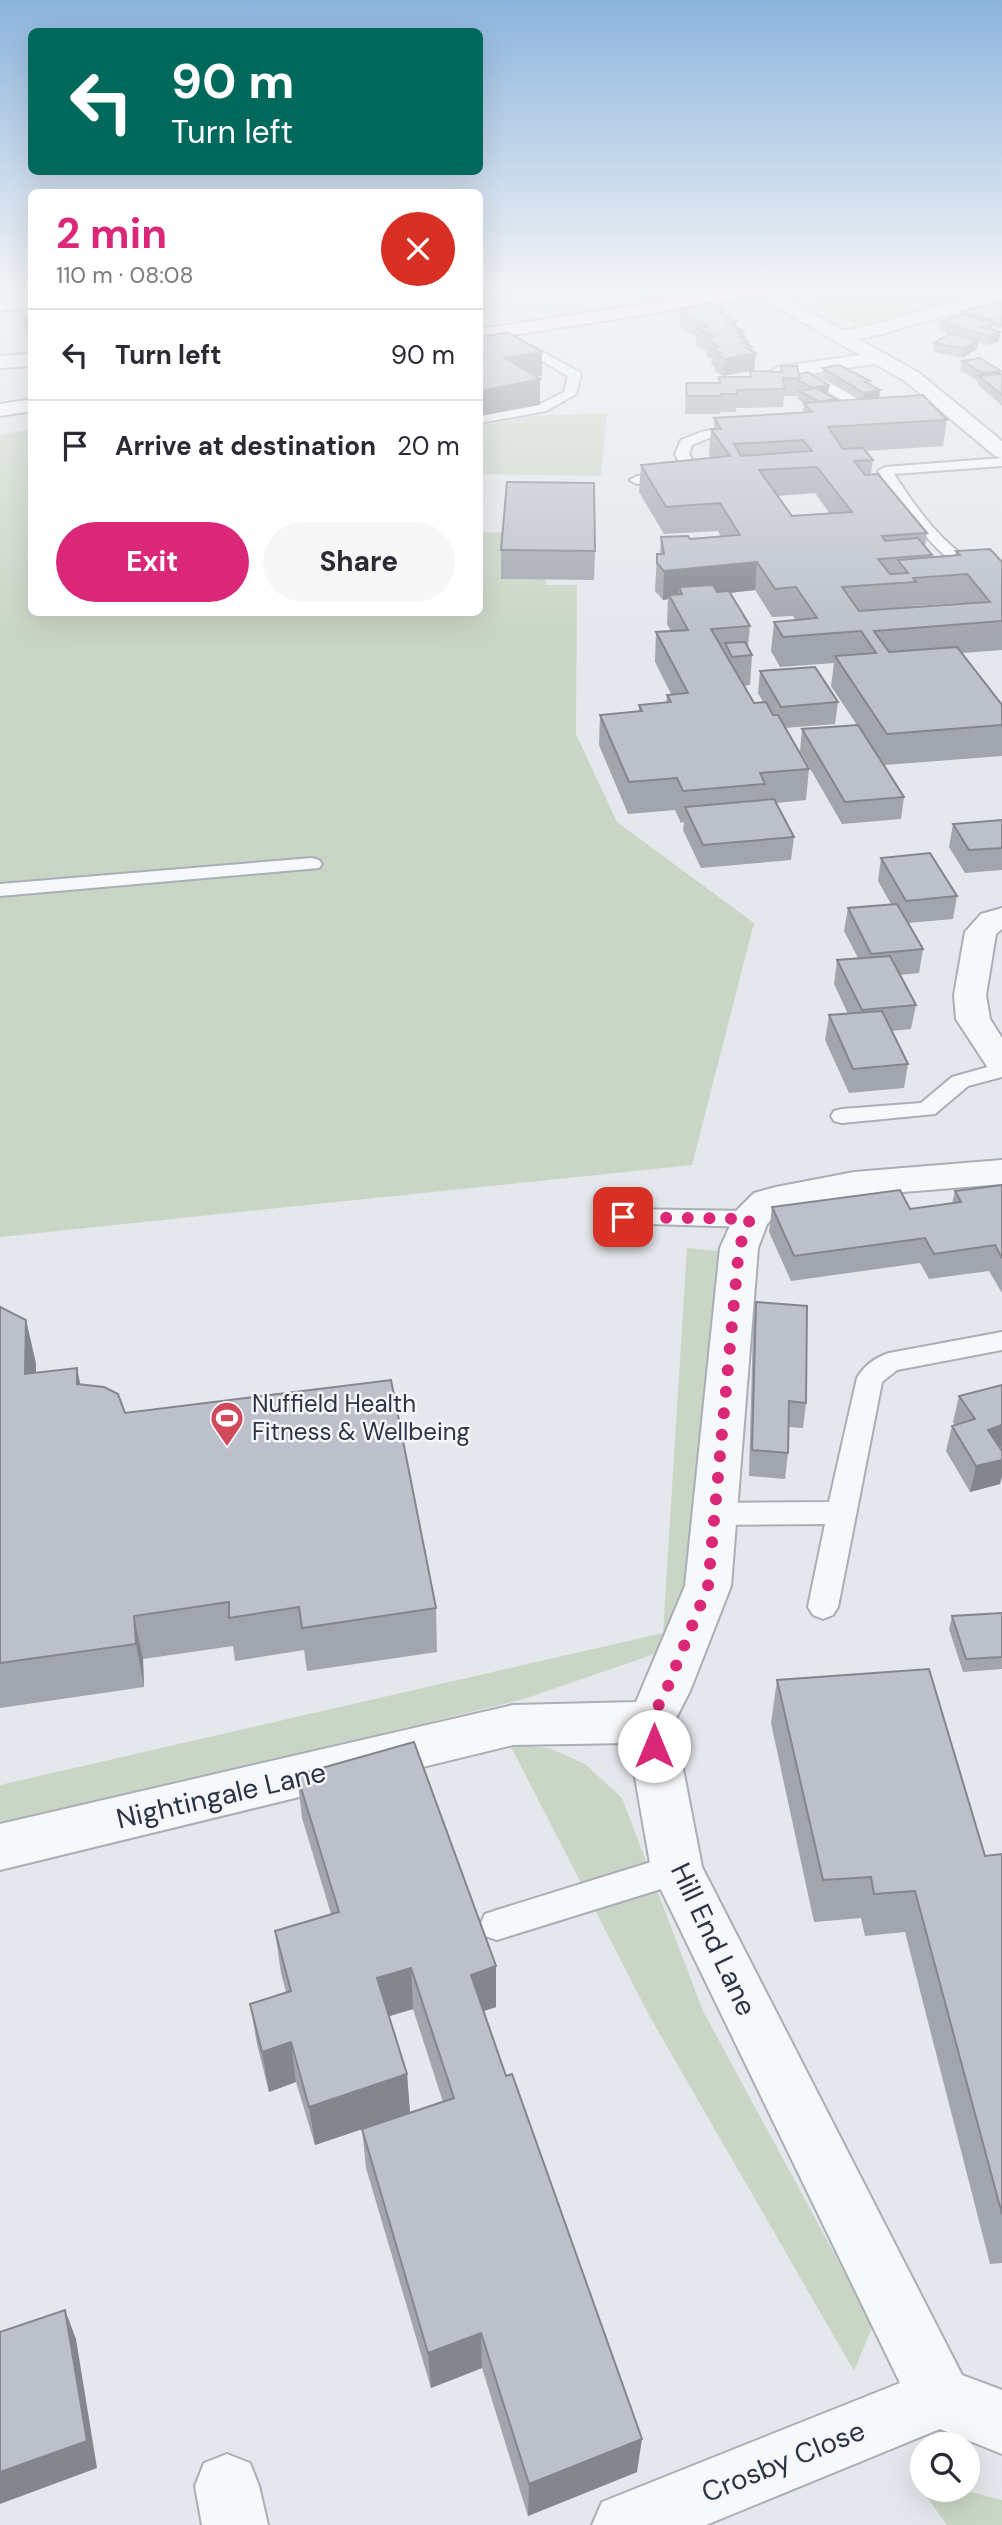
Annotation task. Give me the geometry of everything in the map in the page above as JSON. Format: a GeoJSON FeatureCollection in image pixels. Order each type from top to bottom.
{"type":"FeatureCollection","features":[{"type":"Feature","properties":{"kind":"main road"},"geometry":{"type":"LineString","coordinates":[[0,410],[27,406]]}},
{"type":"Feature","properties":{"kind":"street"},"geometry":{"type":"LineString","coordinates":[[948,406],[1002,452]]}},
{"type":"Feature","properties":{"kind":"street"},"geometry":{"type":"LineString","coordinates":[[1002,917],[992,921],[981,932],[970,995],[973,1019],[1002,1064]]}},
{"type":"Feature","properties":{"kind":"street"},"geometry":{"type":"LineString","coordinates":[[650,1722],[666,1691],[708,1586],[739,1248],[750,1219],[767,1202],[789,1195],[854,1184],[1002,1172]]}},
{"type":"Feature","properties":{"kind":"street","name":"Nightingale Lane"},"geometry":{"type":"LineString","coordinates":[[0,1847],[513,1725],[650,1722]]}},
{"type":"Feature","properties":{"kind":"street","name":"Hill End Lane"},"geometry":{"type":"LineString","coordinates":[[650,1722],[677,1869],[940,2398]]}},
{"type":"Feature","properties":{"kind":"street"},"geometry":{"type":"LineString","coordinates":[[940,2398],[1002,2422]]}},
{"type":"Feature","properties":{"kind":"street","name":"Crosby Close"},"geometry":{"type":"LineString","coordinates":[[625,2525],[940,2398]]}},
{"type":"Feature","properties":{"kind":"lane"},"geometry":{"type":"LineString","coordinates":[[483,418],[545,406]]}},
{"type":"Feature","properties":{"kind":"lane"},"geometry":{"type":"LineString","coordinates":[[842,412],[866,408]]}},
{"type":"Feature","properties":{"kind":"lane"},"geometry":{"type":"LineString","coordinates":[[637,480],[693,475],[682,454],[686,443],[706,435],[761,426]]}},
{"type":"Feature","properties":{"kind":"lane"},"geometry":{"type":"LineString","coordinates":[[1002,462],[885,471],[928,526],[961,561],[1002,567]]}},
{"type":"Feature","properties":{"kind":"lane"},"geometry":{"type":"LineString","coordinates":[[0,890],[312,864]]}},
{"type":"Feature","properties":{"kind":"lane"},"geometry":{"type":"LineString","coordinates":[[842,1116],[927,1110],[948,1087],[971,1076],[1002,1070]]}},
{"type":"Feature","properties":{"kind":"lane"},"geometry":{"type":"LineString","coordinates":[[623,1217],[750,1219]]}},
{"type":"Feature","properties":{"kind":"lane"},"geometry":{"type":"LineString","coordinates":[[823,1607],[870,1378],[889,1362],[1002,1341]]}},
{"type":"Feature","properties":{"kind":"lane"},"geometry":{"type":"LineString","coordinates":[[713,1514],[841,1513]]}},
{"type":"Feature","properties":{"kind":"lane"},"geometry":{"type":"LineString","coordinates":[[497,1925],[677,1869]]}},
{"type":"Feature","properties":{"kind":"green space"},"geometry":{"type":"Polygon","coordinates":[[[607,413],[601,476],[483,474],[483,425],[533,416],[607,413]]]}},
{"type":"Feature","properties":{"kind":"green space"},"geometry":{"type":"Polygon","coordinates":[[[28,430],[28,616],[483,616],[483,532],[505,533],[546,579],[546,585],[577,585],[576,734],[617,822],[754,923],[692,1165],[0,1237],[0,435],[28,430]]]}},
{"type":"Feature","properties":{"kind":"green space"},"geometry":{"type":"Polygon","coordinates":[[[687,1248],[718,1251],[691,1606],[669,1649],[524,1699],[0,1826],[0,1785],[663,1633],[687,1248]]]}},
{"type":"Feature","properties":{"kind":"green space"},"geometry":{"type":"Polygon","coordinates":[[[510,1745],[549,1748],[585,1764],[622,1798],[703,2011],[873,2325],[854,2371],[650,2017],[510,1745]]]}},
{"type":"Feature","properties":{"kind":"green space"},"geometry":{"type":"Polygon","coordinates":[[[980,2494],[1002,2500],[1002,2525],[947,2525],[930,2502],[980,2502],[980,2494]]]}},
{"type":"Feature","properties":{"kind":"building"},"geometry":{"type":"Polygon","coordinates":[[[807,406],[933,406],[947,420],[828,427],[843,449],[863,448],[873,460],[854,461],[865,475],[878,474],[927,533],[882,536],[885,541],[918,538],[932,555],[878,559],[890,574],[908,573],[898,560],[960,555],[956,551],[990,549],[1002,562],[1002,621],[874,631],[889,652],[957,647],[1002,705],[1002,725],[887,734],[835,656],[876,653],[861,631],[783,637],[774,622],[817,618],[796,587],[775,589],[757,562],[664,571],[657,563],[657,554],[664,554],[661,537],[688,536],[690,539],[740,535],[720,503],[666,507],[641,465],[730,456],[711,429],[721,429],[714,418],[812,412],[807,406]],[[803,440],[734,444],[741,456],[812,451],[803,440]],[[817,467],[759,470],[792,516],[852,512],[817,467]],[[967,574],[913,578],[916,582],[842,587],[859,611],[990,602],[967,574]]]}},
{"type":"Feature","properties":{"kind":"building"},"geometry":{"type":"Polygon","coordinates":[[[507,482],[594,483],[595,551],[501,550],[507,482]]]}},
{"type":"Feature","properties":{"kind":"building"},"geometry":{"type":"Polygon","coordinates":[[[713,585],[717,592],[729,591],[750,626],[711,629],[754,703],[766,702],[773,715],[778,715],[809,769],[760,773],[765,784],[683,791],[677,778],[629,782],[600,715],[642,711],[639,705],[671,702],[667,695],[688,693],[656,632],[688,630],[669,595],[682,594],[679,587],[713,585]]]}},
{"type":"Feature","properties":{"kind":"building"},"geometry":{"type":"Polygon","coordinates":[[[745,642],[752,655],[732,657],[725,643],[745,642]]]}},
{"type":"Feature","properties":{"kind":"building"},"geometry":{"type":"Polygon","coordinates":[[[815,667],[838,702],[781,707],[760,671],[815,667]]]}},
{"type":"Feature","properties":{"kind":"building"},"geometry":{"type":"Polygon","coordinates":[[[858,725],[904,797],[845,802],[802,729],[858,725]]]}},
{"type":"Feature","properties":{"kind":"building"},"geometry":{"type":"Polygon","coordinates":[[[774,799],[794,837],[703,845],[685,807],[774,799]]]}},
{"type":"Feature","properties":{"kind":"building"},"geometry":{"type":"Polygon","coordinates":[[[1002,820],[1002,848],[969,850],[953,824],[1002,820]]]}},
{"type":"Feature","properties":{"kind":"building"},"geometry":{"type":"Polygon","coordinates":[[[930,853],[957,896],[906,901],[881,858],[930,853]]]}},
{"type":"Feature","properties":{"kind":"building"},"geometry":{"type":"Polygon","coordinates":[[[897,904],[923,949],[871,954],[848,908],[897,904]]]}},
{"type":"Feature","properties":{"kind":"building"},"geometry":{"type":"Polygon","coordinates":[[[890,956],[916,1005],[862,1010],[837,960],[890,956]]]}},
{"type":"Feature","properties":{"kind":"building"},"geometry":{"type":"Polygon","coordinates":[[[882,1011],[908,1064],[853,1069],[829,1015],[882,1011]]]}},
{"type":"Feature","properties":{"kind":"building"},"geometry":{"type":"Polygon","coordinates":[[[1002,1185],[1002,1258],[995,1245],[934,1254],[925,1238],[794,1256],[772,1207],[900,1190],[910,1209],[961,1202],[955,1191],[1002,1185]]]}},
{"type":"Feature","properties":{"kind":"building"},"geometry":{"type":"Polygon","coordinates":[[[756,1302],[807,1306],[806,1403],[789,1401],[788,1453],[752,1450],[756,1302]]]}},
{"type":"Feature","properties":{"kind":"building"},"geometry":{"type":"Polygon","coordinates":[[[0,1307],[26,1320],[25,1374],[77,1368],[77,1384],[104,1387],[118,1394],[125,1413],[391,1380],[436,1608],[302,1628],[299,1607],[229,1618],[229,1602],[134,1616],[136,1644],[0,1663],[0,1307]]]}},
{"type":"Feature","properties":{"kind":"building"},"geometry":{"type":"Polygon","coordinates":[[[1002,1385],[1002,1425],[988,1430],[1002,1451],[1002,1460],[976,1466],[952,1426],[975,1419],[959,1396],[1002,1385]]]}},
{"type":"Feature","properties":{"kind":"building"},"geometry":{"type":"Polygon","coordinates":[[[1002,1613],[1002,1657],[966,1659],[952,1616],[1002,1613]]]}},
{"type":"Feature","properties":{"kind":"building"},"geometry":{"type":"Polygon","coordinates":[[[929,1669],[985,1856],[1002,1854],[1002,2214],[915,1891],[874,1894],[871,1877],[823,1880],[777,1680],[929,1669]]]}},
{"type":"Feature","properties":{"kind":"building"},"geometry":{"type":"Polygon","coordinates":[[[414,1742],[496,1966],[471,1975],[506,2076],[512,2074],[642,2439],[529,2484],[481,2333],[428,2353],[362,2129],[454,2098],[411,1968],[377,1978],[407,2074],[309,2107],[291,2042],[262,2052],[250,2004],[291,1991],[275,1931],[339,1912],[297,1775],[414,1742]]]}},
{"type":"Feature","properties":{"kind":"building"},"geometry":{"type":"Polygon","coordinates":[[[65,2310],[87,2441],[0,2472],[0,2332],[65,2310]]]}},
{"type":"Feature","properties":{"kind":"place","name":"Nuffield Health Fitness & Wellbeing"},"geometry":{"type":"Point","coordinates":[227,1448]}},
{"type":"Feature","properties":{"kind":"route"},"geometry":{"type":"LineString","coordinates":[[623,1217],[750,1219],[739,1248],[708,1586],[666,1691],[650,1722],[654,1746]]}}]}
